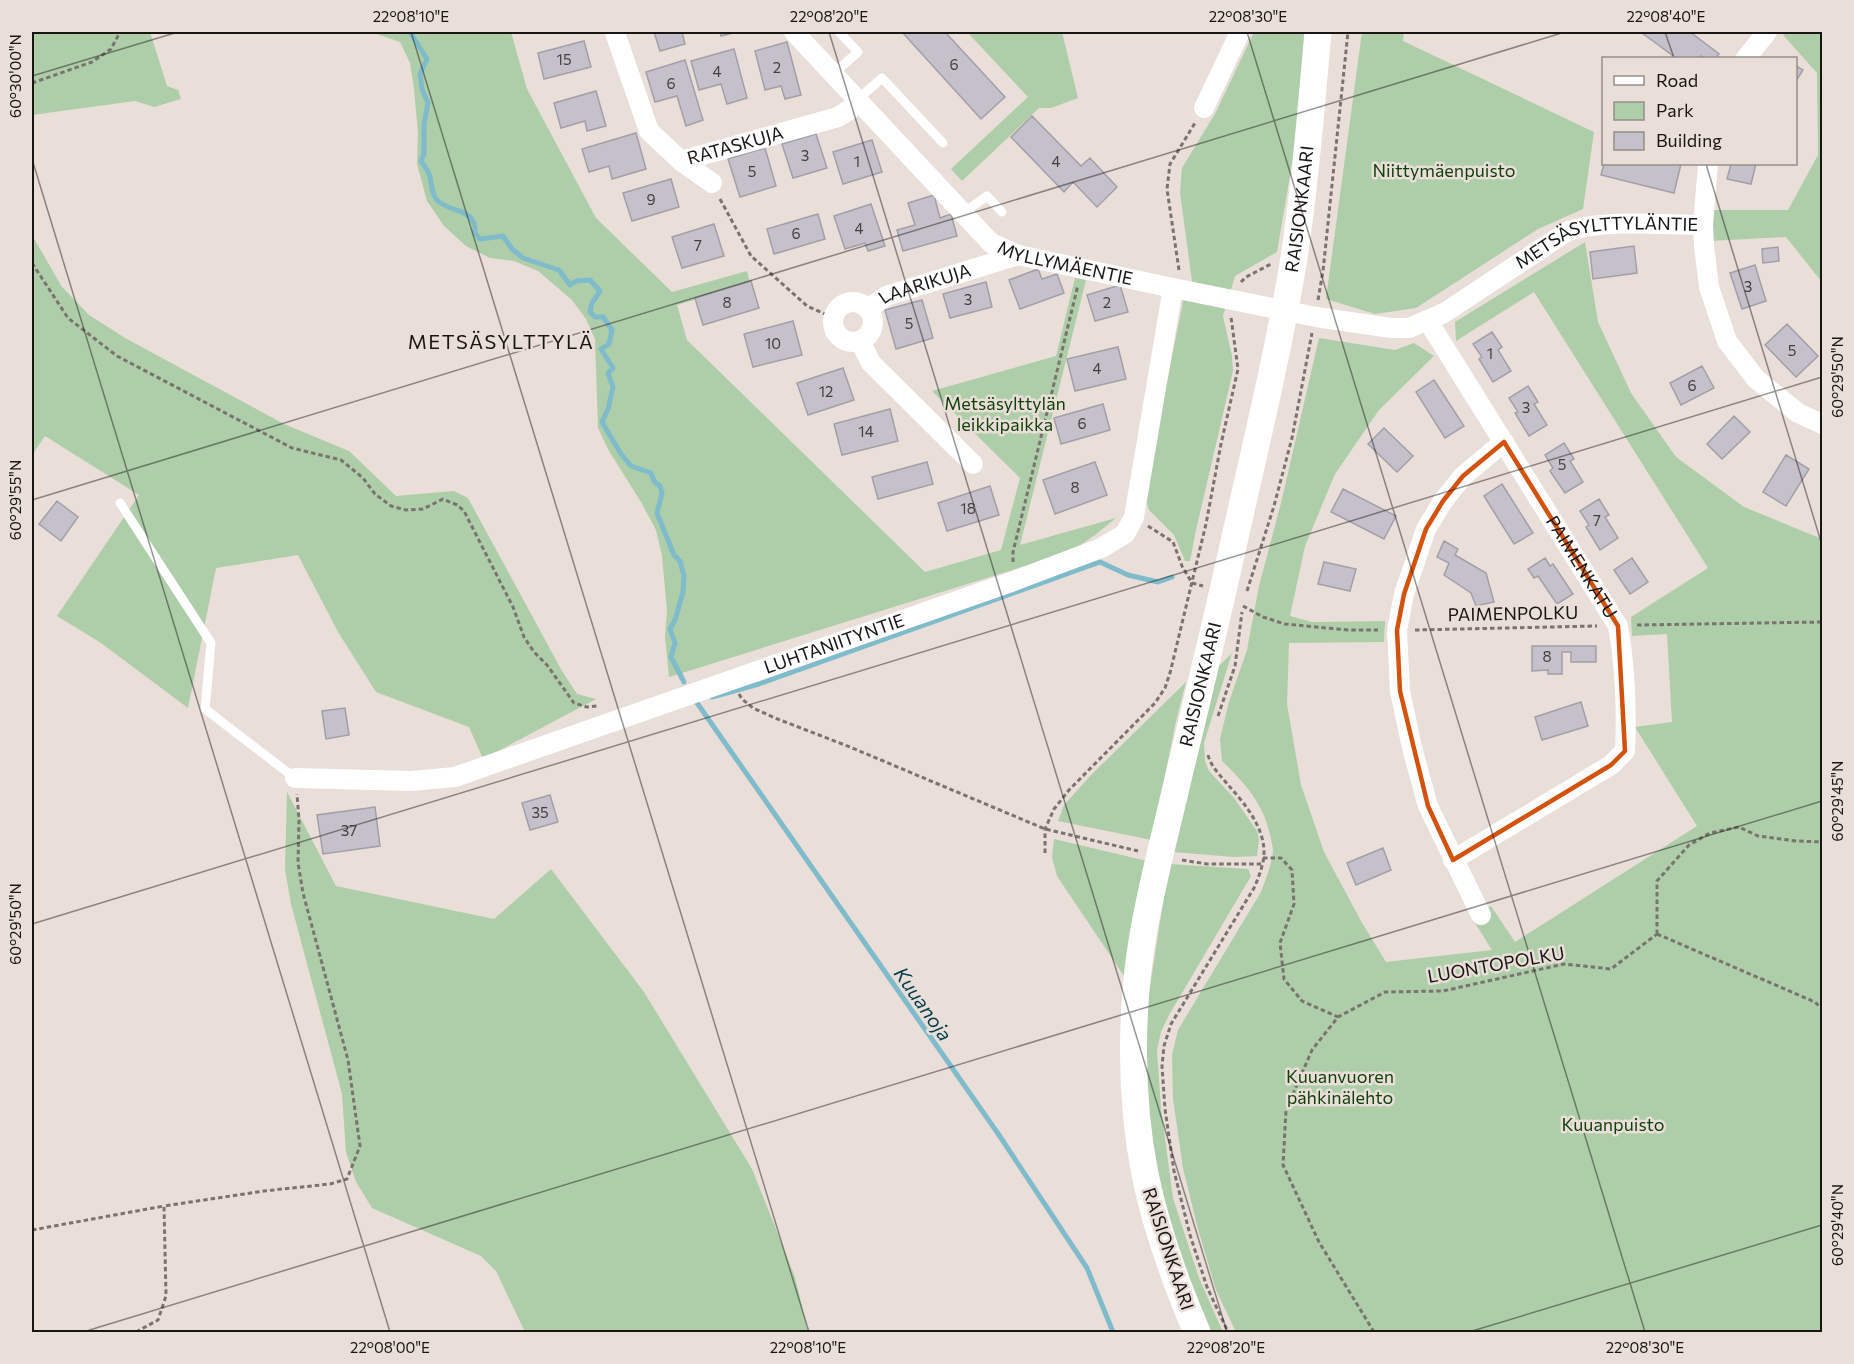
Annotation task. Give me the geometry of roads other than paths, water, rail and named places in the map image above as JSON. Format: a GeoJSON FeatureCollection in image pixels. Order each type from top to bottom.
{"type":"FeatureCollection","features":[{"type":"Feature","properties":{"kind":"main road","name":"RAISIONKAARI"},"geometry":{"type":"LineString","coordinates":[[1197,1332],[1167,1257],[1144,1172],[1136,1102],[1135,1005],[1145,923],[1233,599],[1292,265],[1305,174],[1318,32]]}},
{"type":"Feature","properties":{"kind":"street","name":"MYLLYMÄENTIE"},"geometry":{"type":"LineString","coordinates":[[794,32],[991,243],[1018,255],[1082,269],[1176,283],[1234,301],[1284,310]]}},
{"type":"Feature","properties":{"kind":"street"},"geometry":{"type":"LineString","coordinates":[[1204,108],[1240,32]]}},
{"type":"Feature","properties":{"kind":"street"},"geometry":{"type":"LineString","coordinates":[[1747,57],[1767,32]]}},
{"type":"Feature","properties":{"kind":"street","name":"RATASKUJA"},"geometry":{"type":"LineString","coordinates":[[615,33],[649,131],[681,161],[838,117],[858,101]]}},
{"type":"Feature","properties":{"kind":"street"},"geometry":{"type":"LineString","coordinates":[[681,161],[712,183]]}},
{"type":"Feature","properties":{"kind":"street"},"geometry":{"type":"LineString","coordinates":[[1702,225],[1708,165]]}},
{"type":"Feature","properties":{"kind":"street","name":"METSÄSYLTTYLÄNTIE"},"geometry":{"type":"LineString","coordinates":[[1284,310],[1391,328],[1409,327],[1444,313],[1568,231],[1604,224],[1702,225],[1709,287],[1727,341],[1756,379],[1798,413],[1822,424]]}},
{"type":"Feature","properties":{"kind":"street","name":"LAARIKUJA"},"geometry":{"type":"LineString","coordinates":[[868,309],[886,296],[1018,255]]}},
{"type":"Feature","properties":{"kind":"street","name":"LUHTANIITYNTIE"},"geometry":{"type":"LineString","coordinates":[[295,778],[411,781],[455,777],[1101,548],[1125,534],[1134,517],[1176,283]]}},
{"type":"Feature","properties":{"kind":"street"},"geometry":{"type":"LineString","coordinates":[[852,302],[868,309],[872,315],[873,327],[870,333],[860,341],[848,341],[838,335],[834,318],[840,307],[852,302]]}},
{"type":"Feature","properties":{"kind":"street","name":"PAIMENKATU"},"geometry":{"type":"LineString","coordinates":[[1428,321],[1618,626],[1622,654],[1626,731],[1625,751],[1611,765],[1453,861]]}},
{"type":"Feature","properties":{"kind":"street"},"geometry":{"type":"LineString","coordinates":[[860,341],[871,363],[972,464]]}},
{"type":"Feature","properties":{"kind":"street"},"geometry":{"type":"LineString","coordinates":[[1481,915],[1428,806],[1412,748],[1400,691],[1397,630],[1404,594],[1426,529],[1462,476],[1504,441]]}},
{"type":"Feature","properties":{"kind":"lane"},"geometry":{"type":"LineString","coordinates":[[833,74],[858,52],[839,32]]}},
{"type":"Feature","properties":{"kind":"lane"},"geometry":{"type":"LineString","coordinates":[[858,101],[882,78],[943,143]]}},
{"type":"Feature","properties":{"kind":"lane"},"geometry":{"type":"LineString","coordinates":[[963,213],[987,196],[1002,213]]}},
{"type":"Feature","properties":{"kind":"lane"},"geometry":{"type":"LineString","coordinates":[[120,503],[211,644],[205,709],[295,778]]}},
{"type":"Feature","properties":{"kind":"waterway","name":"Kuuanoja"},"geometry":{"type":"LineString","coordinates":[[410,32],[427,59],[420,74],[422,89],[428,103],[424,124],[424,154],[421,161],[429,174],[433,192],[438,201],[468,215],[480,239],[503,236],[512,249],[523,258],[559,270],[570,285],[576,281],[590,280],[600,291],[592,303],[590,312],[595,317],[603,317],[612,330],[609,344],[601,349],[613,368],[608,373],[613,387],[608,409],[602,422],[631,466],[651,473],[654,481],[660,486],[662,493],[657,513],[674,555],[680,561],[684,576],[683,592],[670,629],[675,643],[671,657],[684,682]]}},
{"type":"Feature","properties":{"kind":"waterway"},"geometry":{"type":"LineString","coordinates":[[712,697],[759,684],[1100,562],[1128,575],[1158,582],[1172,577]]}},
{"type":"Feature","properties":{"kind":"waterway","name":"Kuuanoja"},"geometry":{"type":"LineString","coordinates":[[695,700],[999,1135],[1087,1268],[1113,1332]]}},
{"type":"Feature","properties":{"kind":"district","name":"METSÄSYLTTYLÄ"},"geometry":{"type":"Point","coordinates":[501,342]}},
{"type":"Feature","properties":{"kind":"park label","name":"Niittymäenpuisto"},"geometry":{"type":"Point","coordinates":[1444,171]}},
{"type":"Feature","properties":{"kind":"park label","name":"Metsäsylttylän leikkipaikka"},"geometry":{"type":"Point","coordinates":[1005,414]}},
{"type":"Feature","properties":{"kind":"park label","name":"Kuuanvuoren pähkinälehto"},"geometry":{"type":"Point","coordinates":[1340,1087]}},
{"type":"Feature","properties":{"kind":"park label","name":"Kuuanpuisto"},"geometry":{"type":"Point","coordinates":[1613,1125]}}]}
